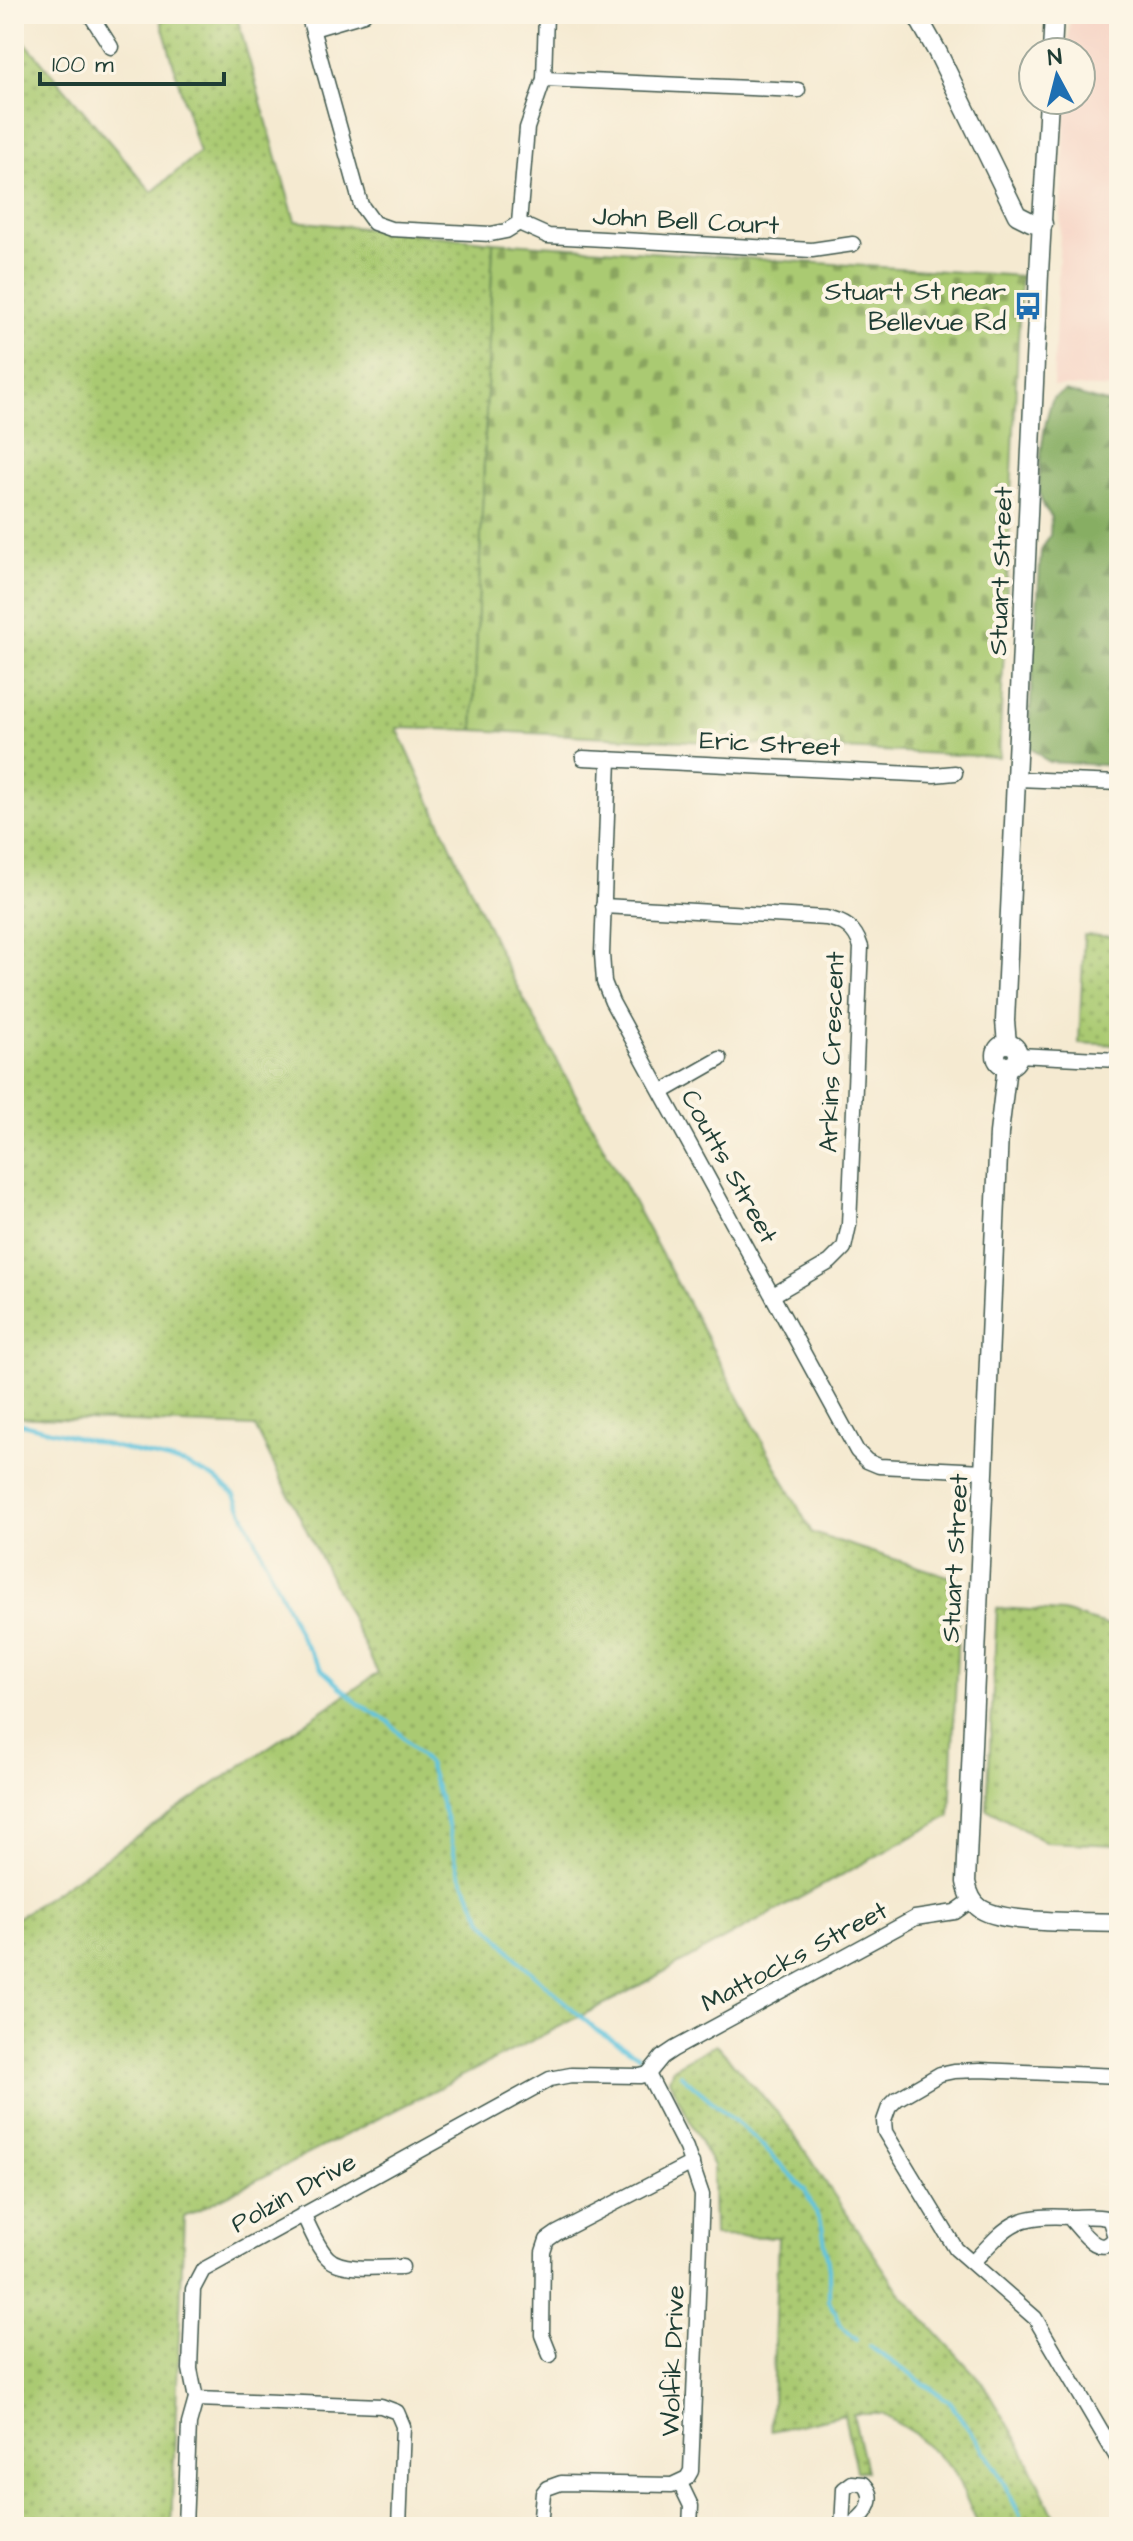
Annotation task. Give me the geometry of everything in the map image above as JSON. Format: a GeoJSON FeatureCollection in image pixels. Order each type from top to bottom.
{"type":"FeatureCollection","features":[{"type":"Feature","properties":{"kind":"street"},"geometry":{"type":"LineString","coordinates":[[90,14],[111,47]]}},
{"type":"Feature","properties":{"kind":"street"},"geometry":{"type":"LineString","coordinates":[[308,14],[361,205],[374,223],[391,229],[491,234],[506,231],[519,223],[527,128],[544,79],[546,14]]}},
{"type":"Feature","properties":{"kind":"street"},"geometry":{"type":"LineString","coordinates":[[313,29],[364,14]]}},
{"type":"Feature","properties":{"kind":"street"},"geometry":{"type":"LineString","coordinates":[[916,14],[1012,207],[1017,215],[1043,224]]}},
{"type":"Feature","properties":{"kind":"street"},"geometry":{"type":"LineString","coordinates":[[1053,36],[1054,14]]}},
{"type":"Feature","properties":{"kind":"street"},"geometry":{"type":"LineString","coordinates":[[544,79],[798,90]]}},
{"type":"Feature","properties":{"kind":"street","name":"Stuart Street"},"geometry":{"type":"LineString","coordinates":[[972,1900],[966,1882],[967,1847],[999,1133],[1011,1055],[1005,1021],[1048,116]]}},
{"type":"Feature","properties":{"kind":"street","name":"John Bell Court"},"geometry":{"type":"LineString","coordinates":[[519,223],[548,236],[812,250],[853,244]]}},
{"type":"Feature","properties":{"kind":"street","name":"Eric Street"},"geometry":{"type":"LineString","coordinates":[[583,758],[934,775],[955,773]]}},
{"type":"Feature","properties":{"kind":"street","name":"Coutts Street"},"geometry":{"type":"LineString","coordinates":[[609,759],[602,954],[604,982],[612,1002],[857,1451],[867,1461],[879,1466],[984,1471]]}},
{"type":"Feature","properties":{"kind":"street"},"geometry":{"type":"LineString","coordinates":[[1017,779],[1119,783]]}},
{"type":"Feature","properties":{"kind":"street","name":"Arkins Crescent"},"geometry":{"type":"LineString","coordinates":[[603,906],[826,918],[849,926],[857,934],[861,947],[849,1225],[844,1248],[830,1262],[773,1295]]}},
{"type":"Feature","properties":{"kind":"street"},"geometry":{"type":"LineString","coordinates":[[1011,1055],[1119,1060]]}},
{"type":"Feature","properties":{"kind":"street"},"geometry":{"type":"LineString","coordinates":[[662,1092],[720,1059]]}},
{"type":"Feature","properties":{"kind":"street"},"geometry":{"type":"LineString","coordinates":[[972,1900],[980,1908],[995,1914],[1017,1918],[1119,1923]]}},
{"type":"Feature","properties":{"kind":"street","name":"Mattocks Street"},"geometry":{"type":"LineString","coordinates":[[648,2074],[662,2057],[674,2049],[915,1918],[955,1912],[972,1900]]}},
{"type":"Feature","properties":{"kind":"street"},"geometry":{"type":"LineString","coordinates":[[1119,2076],[954,2071],[940,2074],[897,2099],[889,2107],[884,2121],[885,2132],[956,2249],[1035,2318],[1119,2461]]}},
{"type":"Feature","properties":{"kind":"street","name":"Wolfik Drive"},"geometry":{"type":"LineString","coordinates":[[648,2074],[692,2163],[702,2195],[691,2471],[680,2483]]}},
{"type":"Feature","properties":{"kind":"street","name":"Polzin Drive"},"geometry":{"type":"LineString","coordinates":[[185,2527],[189,2424],[196,2399],[190,2369],[193,2289],[199,2276],[210,2265],[550,2079],[571,2075],[648,2074]]}},
{"type":"Feature","properties":{"kind":"street"},"geometry":{"type":"LineString","coordinates":[[550,2355],[542,2335],[543,2252],[547,2240],[692,2163]]}},
{"type":"Feature","properties":{"kind":"street"},"geometry":{"type":"LineString","coordinates":[[303,2214],[331,2261],[348,2267],[402,2267]]}},
{"type":"Feature","properties":{"kind":"street"},"geometry":{"type":"LineString","coordinates":[[973,2262],[1010,2226],[1046,2215],[1069,2217]]}},
{"type":"Feature","properties":{"kind":"street"},"geometry":{"type":"LineString","coordinates":[[196,2399],[381,2406],[397,2412],[403,2426],[399,2527]]}},
{"type":"Feature","properties":{"kind":"street"},"geometry":{"type":"LineString","coordinates":[[540,2527],[543,2493],[553,2485],[574,2483],[664,2486],[680,2483],[691,2506],[690,2527]]}},
{"type":"Feature","properties":{"kind":"street"},"geometry":{"type":"LineString","coordinates":[[842,2527],[844,2489],[852,2483],[864,2484],[870,2493],[870,2504],[866,2512],[848,2527]]}},
{"type":"Feature","properties":{"kind":"shaded area"},"geometry":{"type":"Polygon","coordinates":[[[1070,14],[1119,14],[1119,389],[1053,386],[1065,116],[1097,116],[1097,36],[1069,36],[1070,14]]]}},
{"type":"Feature","properties":{"kind":"green space"},"geometry":{"type":"Polygon","coordinates":[[[159,14],[236,14],[295,221],[493,242],[473,730],[397,728],[505,964],[812,1533],[960,1580],[950,1816],[618,1997],[184,2217],[171,2527],[14,2527],[14,1920],[378,1673],[255,1427],[14,1417],[14,29],[152,192],[199,153],[159,14]]]}},
{"type":"Feature","properties":{"kind":"green space"},"geometry":{"type":"Polygon","coordinates":[[[493,242],[1021,276],[999,757],[473,730],[493,242]]]}},
{"type":"Feature","properties":{"kind":"green space"},"geometry":{"type":"Polygon","coordinates":[[[1065,391],[1119,404],[1119,766],[1048,762],[1031,748],[1029,725],[1041,551],[1050,535],[1051,516],[1040,496],[1041,452],[1053,398],[1065,391]]]}},
{"type":"Feature","properties":{"kind":"green space"},"geometry":{"type":"Polygon","coordinates":[[[1084,935],[1119,937],[1119,1045],[1079,1043],[1084,935]]]}},
{"type":"Feature","properties":{"kind":"green space"},"geometry":{"type":"Polygon","coordinates":[[[997,1608],[1063,1612],[1119,1629],[1119,1845],[1045,1842],[987,1809],[997,1608]]]}},
{"type":"Feature","properties":{"kind":"green space"},"geometry":{"type":"Polygon","coordinates":[[[716,2044],[783,2119],[900,2293],[984,2384],[1021,2446],[1058,2525],[1056,2527],[979,2527],[954,2471],[915,2434],[882,2414],[853,2414],[866,2471],[856,2470],[844,2415],[771,2431],[778,2237],[714,2236],[713,2166],[669,2080],[673,2068],[716,2044]]]}},
{"type":"Feature","properties":{"kind":"waterway"},"geometry":{"type":"LineString","coordinates":[[14,1422],[185,1464],[216,1479],[235,1495],[302,1640],[322,1670],[359,1704],[388,1721],[428,1764],[446,1817],[458,1870],[483,1920],[522,1964],[595,2029],[639,2056]]}},
{"type":"Feature","properties":{"kind":"waterway"},"geometry":{"type":"LineString","coordinates":[[680,2074],[758,2141],[805,2190],[822,2226],[829,2269],[829,2300],[840,2325],[857,2340]]}},
{"type":"Feature","properties":{"kind":"waterway"},"geometry":{"type":"LineString","coordinates":[[869,2346],[949,2401],[997,2470],[1020,2515]]}},
{"type":"Feature","properties":{"kind":"place","name":"Stuart St near Bellevue Rd"},"geometry":{"type":"Point","coordinates":[1028,306]}}]}
